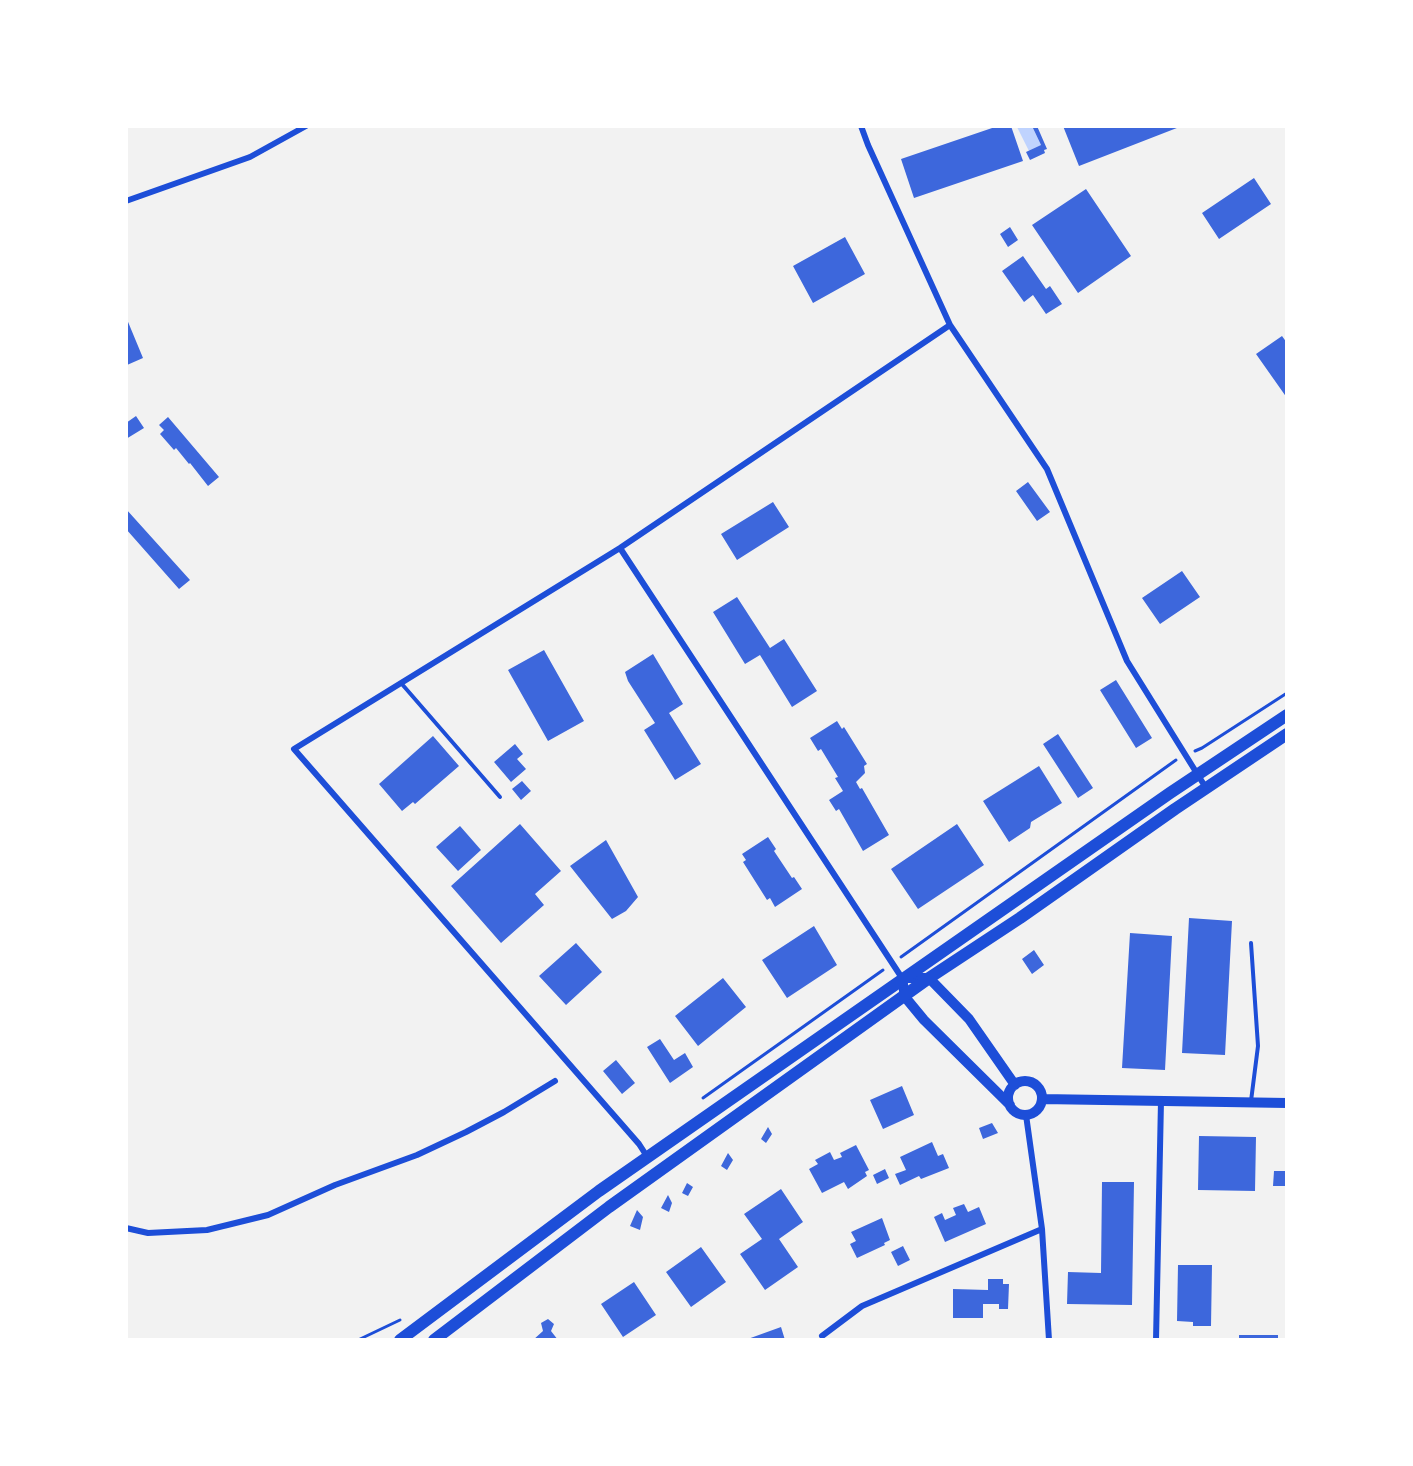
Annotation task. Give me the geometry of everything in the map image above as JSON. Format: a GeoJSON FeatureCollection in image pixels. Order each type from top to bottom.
{"type":"FeatureCollection","features":[{"type":"Feature","properties":{"kind":"main road"},"geometry":{"type":"LineString","coordinates":[[400,1340],[599,1191],[902,978],[1287,715]]}},
{"type":"Feature","properties":{"kind":"main road"},"geometry":{"type":"LineString","coordinates":[[434,1340],[609,1207],[929,978],[1020,918],[1175,809],[1286,737]]}},
{"type":"Feature","properties":{"kind":"street"},"geometry":{"type":"LineString","coordinates":[[126,201],[250,157],[306,126]]}},
{"type":"Feature","properties":{"kind":"street"},"geometry":{"type":"LineString","coordinates":[[861,126],[950,325],[1047,469],[1127,661],[1206,789]]}},
{"type":"Feature","properties":{"kind":"street"},"geometry":{"type":"LineString","coordinates":[[649,1158],[294,749],[620,548],[950,325]]}},
{"type":"Feature","properties":{"kind":"street"},"geometry":{"type":"LineString","coordinates":[[620,548],[902,978],[905,997],[924,1020],[1017,1113],[1026,1115],[1039,1108],[1041,1093],[1035,1084],[1025,1081],[1015,1085],[1009,1095],[1010,1105]]}},
{"type":"Feature","properties":{"kind":"street"},"geometry":{"type":"LineString","coordinates":[[902,978],[929,978],[969,1019],[1015,1085]]}},
{"type":"Feature","properties":{"kind":"street"},"geometry":{"type":"LineString","coordinates":[[126,1228],[148,1233],[197,1231],[268,1215],[335,1185],[417,1155],[504,1112],[555,1081]]}},
{"type":"Feature","properties":{"kind":"street"},"geometry":{"type":"LineString","coordinates":[[1042,1099],[1287,1103]]}},
{"type":"Feature","properties":{"kind":"street"},"geometry":{"type":"LineString","coordinates":[[1156,1340],[1161,1101]]}},
{"type":"Feature","properties":{"kind":"street"},"geometry":{"type":"LineString","coordinates":[[1026,1115],[1042,1229],[1049,1340]]}},
{"type":"Feature","properties":{"kind":"street"},"geometry":{"type":"LineString","coordinates":[[822,1336],[862,1306],[1042,1229]]}},
{"type":"Feature","properties":{"kind":"lane"},"geometry":{"type":"LineString","coordinates":[[401,683],[500,797]]}},
{"type":"Feature","properties":{"kind":"lane"},"geometry":{"type":"LineString","coordinates":[[1251,944],[1258,1046],[1251,1102]]}},
{"type":"Feature","properties":{"kind":"water"},"geometry":{"type":"Polygon","coordinates":[[[1032,126],[1041,145],[1029,151],[1017,127],[1032,126]]]}},
{"type":"Feature","properties":{"kind":"building"},"geometry":{"type":"Polygon","coordinates":[[[998,126],[1011,126],[1023,161],[914,198],[901,159],[998,126]]]}},
{"type":"Feature","properties":{"kind":"building"},"geometry":{"type":"Polygon","coordinates":[[[1032,126],[1037,126],[1047,149],[1044,150],[1045,153],[1030,160],[1026,152],[1041,145],[1032,126]]]}},
{"type":"Feature","properties":{"kind":"building"},"geometry":{"type":"Polygon","coordinates":[[[1063,126],[1182,126],[1079,166],[1063,126]]]}},
{"type":"Feature","properties":{"kind":"building"},"geometry":{"type":"Polygon","coordinates":[[[1254,178],[1271,204],[1219,239],[1202,213],[1254,178]]]}},
{"type":"Feature","properties":{"kind":"building"},"geometry":{"type":"Polygon","coordinates":[[[1086,189],[1131,256],[1078,293],[1032,225],[1086,189]]]}},
{"type":"Feature","properties":{"kind":"building"},"geometry":{"type":"Polygon","coordinates":[[[1010,227],[1018,240],[1008,247],[1000,234],[1010,227]]]}},
{"type":"Feature","properties":{"kind":"building"},"geometry":{"type":"Polygon","coordinates":[[[845,237],[865,274],[813,303],[793,266],[845,237]]]}},
{"type":"Feature","properties":{"kind":"building"},"geometry":{"type":"Polygon","coordinates":[[[1023,256],[1046,289],[1050,286],[1062,304],[1046,314],[1033,295],[1024,302],[1002,271],[1023,256]]]}},
{"type":"Feature","properties":{"kind":"building"},"geometry":{"type":"Polygon","coordinates":[[[126,317],[143,358],[127,365],[126,362],[126,317]]]}},
{"type":"Feature","properties":{"kind":"building"},"geometry":{"type":"Polygon","coordinates":[[[1282,336],[1287,343],[1287,398],[1256,354],[1282,336]]]}},
{"type":"Feature","properties":{"kind":"building"},"geometry":{"type":"Polygon","coordinates":[[[136,416],[144,428],[126,439],[126,423],[136,416]]]}},
{"type":"Feature","properties":{"kind":"building"},"geometry":{"type":"Polygon","coordinates":[[[168,417],[219,477],[208,486],[190,463],[160,434],[164,430],[159,425],[168,417]]]}},
{"type":"Feature","properties":{"kind":"building"},"geometry":{"type":"Polygon","coordinates":[[[1028,482],[1050,512],[1037,521],[1016,491],[1028,482]]]}},
{"type":"Feature","properties":{"kind":"building"},"geometry":{"type":"Polygon","coordinates":[[[773,502],[789,527],[737,560],[721,534],[773,502]]]}},
{"type":"Feature","properties":{"kind":"building"},"geometry":{"type":"Polygon","coordinates":[[[126,509],[190,580],[179,589],[126,529],[126,509]]]}},
{"type":"Feature","properties":{"kind":"building"},"geometry":{"type":"Polygon","coordinates":[[[1182,571],[1200,597],[1160,624],[1142,598],[1182,571]]]}},
{"type":"Feature","properties":{"kind":"building"},"geometry":{"type":"Polygon","coordinates":[[[737,597],[770,648],[784,639],[817,691],[792,707],[760,655],[745,664],[713,612],[737,597]]]}},
{"type":"Feature","properties":{"kind":"building"},"geometry":{"type":"Polygon","coordinates":[[[544,650],[584,721],[548,741],[508,670],[544,650]]]}},
{"type":"Feature","properties":{"kind":"building"},"geometry":{"type":"Polygon","coordinates":[[[653,654],[683,704],[669,713],[701,764],[675,780],[644,730],[655,723],[628,681],[625,672],[653,654]]]}},
{"type":"Feature","properties":{"kind":"building"},"geometry":{"type":"Polygon","coordinates":[[[1116,680],[1152,738],[1136,748],[1100,690],[1116,680]]]}},
{"type":"Feature","properties":{"kind":"building"},"geometry":{"type":"Polygon","coordinates":[[[837,721],[842,729],[844,727],[867,764],[864,766],[865,773],[856,782],[860,789],[862,788],[889,835],[863,851],[839,809],[836,811],[829,800],[843,791],[835,778],[838,777],[821,749],[818,751],[810,738],[837,721]]]}},
{"type":"Feature","properties":{"kind":"building"},"geometry":{"type":"Polygon","coordinates":[[[1058,734],[1093,788],[1078,798],[1043,744],[1058,734]]]}},
{"type":"Feature","properties":{"kind":"building"},"geometry":{"type":"Polygon","coordinates":[[[433,736],[459,766],[415,804],[413,802],[402,811],[379,784],[433,736]]]}},
{"type":"Feature","properties":{"kind":"building"},"geometry":{"type":"Polygon","coordinates":[[[515,744],[523,754],[517,759],[526,769],[511,782],[494,762],[515,744]]]}},
{"type":"Feature","properties":{"kind":"building"},"geometry":{"type":"Polygon","coordinates":[[[1039,766],[1062,803],[1031,822],[1030,828],[1009,842],[983,801],[1039,766]]]}},
{"type":"Feature","properties":{"kind":"building"},"geometry":{"type":"Polygon","coordinates":[[[522,781],[531,791],[521,800],[512,789],[522,781]]]}},
{"type":"Feature","properties":{"kind":"building"},"geometry":{"type":"Polygon","coordinates":[[[520,824],[561,871],[535,894],[544,905],[501,943],[451,886],[520,824]]]}},
{"type":"Feature","properties":{"kind":"building"},"geometry":{"type":"Polygon","coordinates":[[[957,824],[984,865],[918,909],[891,869],[957,824]]]}},
{"type":"Feature","properties":{"kind":"building"},"geometry":{"type":"Polygon","coordinates":[[[460,826],[481,850],[458,871],[436,847],[460,826]]]}},
{"type":"Feature","properties":{"kind":"building"},"geometry":{"type":"Polygon","coordinates":[[[768,837],[776,849],[774,851],[802,889],[775,907],[770,898],[767,900],[743,862],[746,860],[742,854],[768,837]]]}},
{"type":"Feature","properties":{"kind":"building"},"geometry":{"type":"Polygon","coordinates":[[[606,840],[638,897],[626,911],[612,919],[570,866],[606,840]]]}},
{"type":"Feature","properties":{"kind":"building"},"geometry":{"type":"Polygon","coordinates":[[[1189,918],[1232,921],[1225,1055],[1182,1053],[1189,918]]]}},
{"type":"Feature","properties":{"kind":"building"},"geometry":{"type":"Polygon","coordinates":[[[814,926],[837,965],[787,998],[762,960],[814,926]]]}},
{"type":"Feature","properties":{"kind":"building"},"geometry":{"type":"Polygon","coordinates":[[[1130,933],[1172,936],[1165,1070],[1122,1068],[1130,933]]]}},
{"type":"Feature","properties":{"kind":"building"},"geometry":{"type":"Polygon","coordinates":[[[576,943],[602,972],[566,1005],[539,976],[576,943]]]}},
{"type":"Feature","properties":{"kind":"building"},"geometry":{"type":"Polygon","coordinates":[[[1034,950],[1044,965],[1032,974],[1022,959],[1034,950]]]}},
{"type":"Feature","properties":{"kind":"building"},"geometry":{"type":"Polygon","coordinates":[[[723,978],[746,1007],[698,1046],[675,1016],[723,978]]]}},
{"type":"Feature","properties":{"kind":"building"},"geometry":{"type":"Polygon","coordinates":[[[660,1039],[674,1060],[685,1053],[693,1067],[670,1083],[647,1047],[660,1039]]]}},
{"type":"Feature","properties":{"kind":"building"},"geometry":{"type":"Polygon","coordinates":[[[616,1060],[635,1083],[622,1094],[603,1071],[616,1060]]]}},
{"type":"Feature","properties":{"kind":"building"},"geometry":{"type":"Polygon","coordinates":[[[902,1086],[914,1115],[883,1129],[870,1100],[902,1086]]]}},
{"type":"Feature","properties":{"kind":"building"},"geometry":{"type":"Polygon","coordinates":[[[992,1123],[998,1133],[983,1139],[979,1128],[992,1123]]]}},
{"type":"Feature","properties":{"kind":"building"},"geometry":{"type":"Polygon","coordinates":[[[768,1127],[772,1134],[766,1143],[761,1139],[768,1127]]]}},
{"type":"Feature","properties":{"kind":"building"},"geometry":{"type":"Polygon","coordinates":[[[1199,1136],[1256,1137],[1255,1191],[1198,1190],[1199,1136]]]}},
{"type":"Feature","properties":{"kind":"building"},"geometry":{"type":"Polygon","coordinates":[[[932,1142],[938,1156],[943,1154],[949,1168],[921,1179],[919,1176],[900,1185],[895,1174],[906,1170],[900,1157],[932,1142]]]}},
{"type":"Feature","properties":{"kind":"building"},"geometry":{"type":"Polygon","coordinates":[[[856,1145],[869,1170],[865,1172],[867,1176],[848,1189],[844,1182],[822,1193],[809,1169],[818,1164],[815,1160],[830,1152],[834,1160],[842,1157],[840,1153],[856,1145]]]}},
{"type":"Feature","properties":{"kind":"building"},"geometry":{"type":"Polygon","coordinates":[[[728,1153],[733,1160],[727,1170],[721,1166],[728,1153]]]}},
{"type":"Feature","properties":{"kind":"building"},"geometry":{"type":"Polygon","coordinates":[[[885,1169],[889,1178],[877,1184],[873,1175],[885,1169]]]}},
{"type":"Feature","properties":{"kind":"building"},"geometry":{"type":"Polygon","coordinates":[[[1274,1171],[1287,1171],[1287,1186],[1273,1186],[1274,1171]]]}},
{"type":"Feature","properties":{"kind":"building"},"geometry":{"type":"Polygon","coordinates":[[[1102,1182],[1134,1182],[1132,1305],[1067,1304],[1068,1272],[1101,1273],[1102,1182]]]}},
{"type":"Feature","properties":{"kind":"building"},"geometry":{"type":"Polygon","coordinates":[[[687,1183],[693,1187],[688,1196],[682,1193],[687,1183]]]}},
{"type":"Feature","properties":{"kind":"building"},"geometry":{"type":"Polygon","coordinates":[[[781,1189],[803,1222],[779,1239],[798,1267],[765,1290],[740,1254],[762,1239],[744,1214],[781,1189]]]}},
{"type":"Feature","properties":{"kind":"building"},"geometry":{"type":"Polygon","coordinates":[[[668,1195],[672,1203],[669,1212],[661,1208],[668,1195]]]}},
{"type":"Feature","properties":{"kind":"building"},"geometry":{"type":"Polygon","coordinates":[[[964,1204],[968,1212],[979,1207],[986,1224],[945,1242],[934,1217],[942,1213],[945,1220],[956,1215],[953,1208],[964,1204]]]}},
{"type":"Feature","properties":{"kind":"building"},"geometry":{"type":"Polygon","coordinates":[[[637,1210],[643,1217],[640,1230],[630,1226],[637,1210]]]}},
{"type":"Feature","properties":{"kind":"building"},"geometry":{"type":"Polygon","coordinates":[[[882,1218],[890,1240],[884,1243],[885,1245],[857,1258],[850,1244],[856,1241],[851,1232],[882,1218]]]}},
{"type":"Feature","properties":{"kind":"building"},"geometry":{"type":"Polygon","coordinates":[[[903,1246],[910,1260],[898,1266],[891,1252],[903,1246]]]}},
{"type":"Feature","properties":{"kind":"building"},"geometry":{"type":"Polygon","coordinates":[[[701,1247],[726,1282],[691,1307],[666,1272],[701,1247]]]}},
{"type":"Feature","properties":{"kind":"building"},"geometry":{"type":"Polygon","coordinates":[[[1178,1265],[1212,1265],[1211,1326],[1193,1326],[1193,1322],[1177,1321],[1178,1265]]]}},
{"type":"Feature","properties":{"kind":"building"},"geometry":{"type":"Polygon","coordinates":[[[988,1279],[1003,1279],[1003,1284],[1009,1284],[1008,1309],[999,1309],[999,1304],[983,1304],[983,1318],[953,1318],[953,1289],[988,1290],[988,1279]]]}},
{"type":"Feature","properties":{"kind":"building"},"geometry":{"type":"Polygon","coordinates":[[[634,1282],[656,1315],[623,1337],[601,1304],[634,1282]]]}},
{"type":"Feature","properties":{"kind":"building"},"geometry":{"type":"Polygon","coordinates":[[[548,1319],[554,1324],[551,1331],[558,1340],[533,1340],[543,1331],[541,1323],[548,1319]]]}},
{"type":"Feature","properties":{"kind":"building"},"geometry":{"type":"Polygon","coordinates":[[[781,1327],[785,1340],[745,1340],[781,1327]]]}},
{"type":"Feature","properties":{"kind":"building"},"geometry":{"type":"Polygon","coordinates":[[[1239,1335],[1278,1335],[1278,1340],[1239,1340],[1239,1335]]]}}]}
